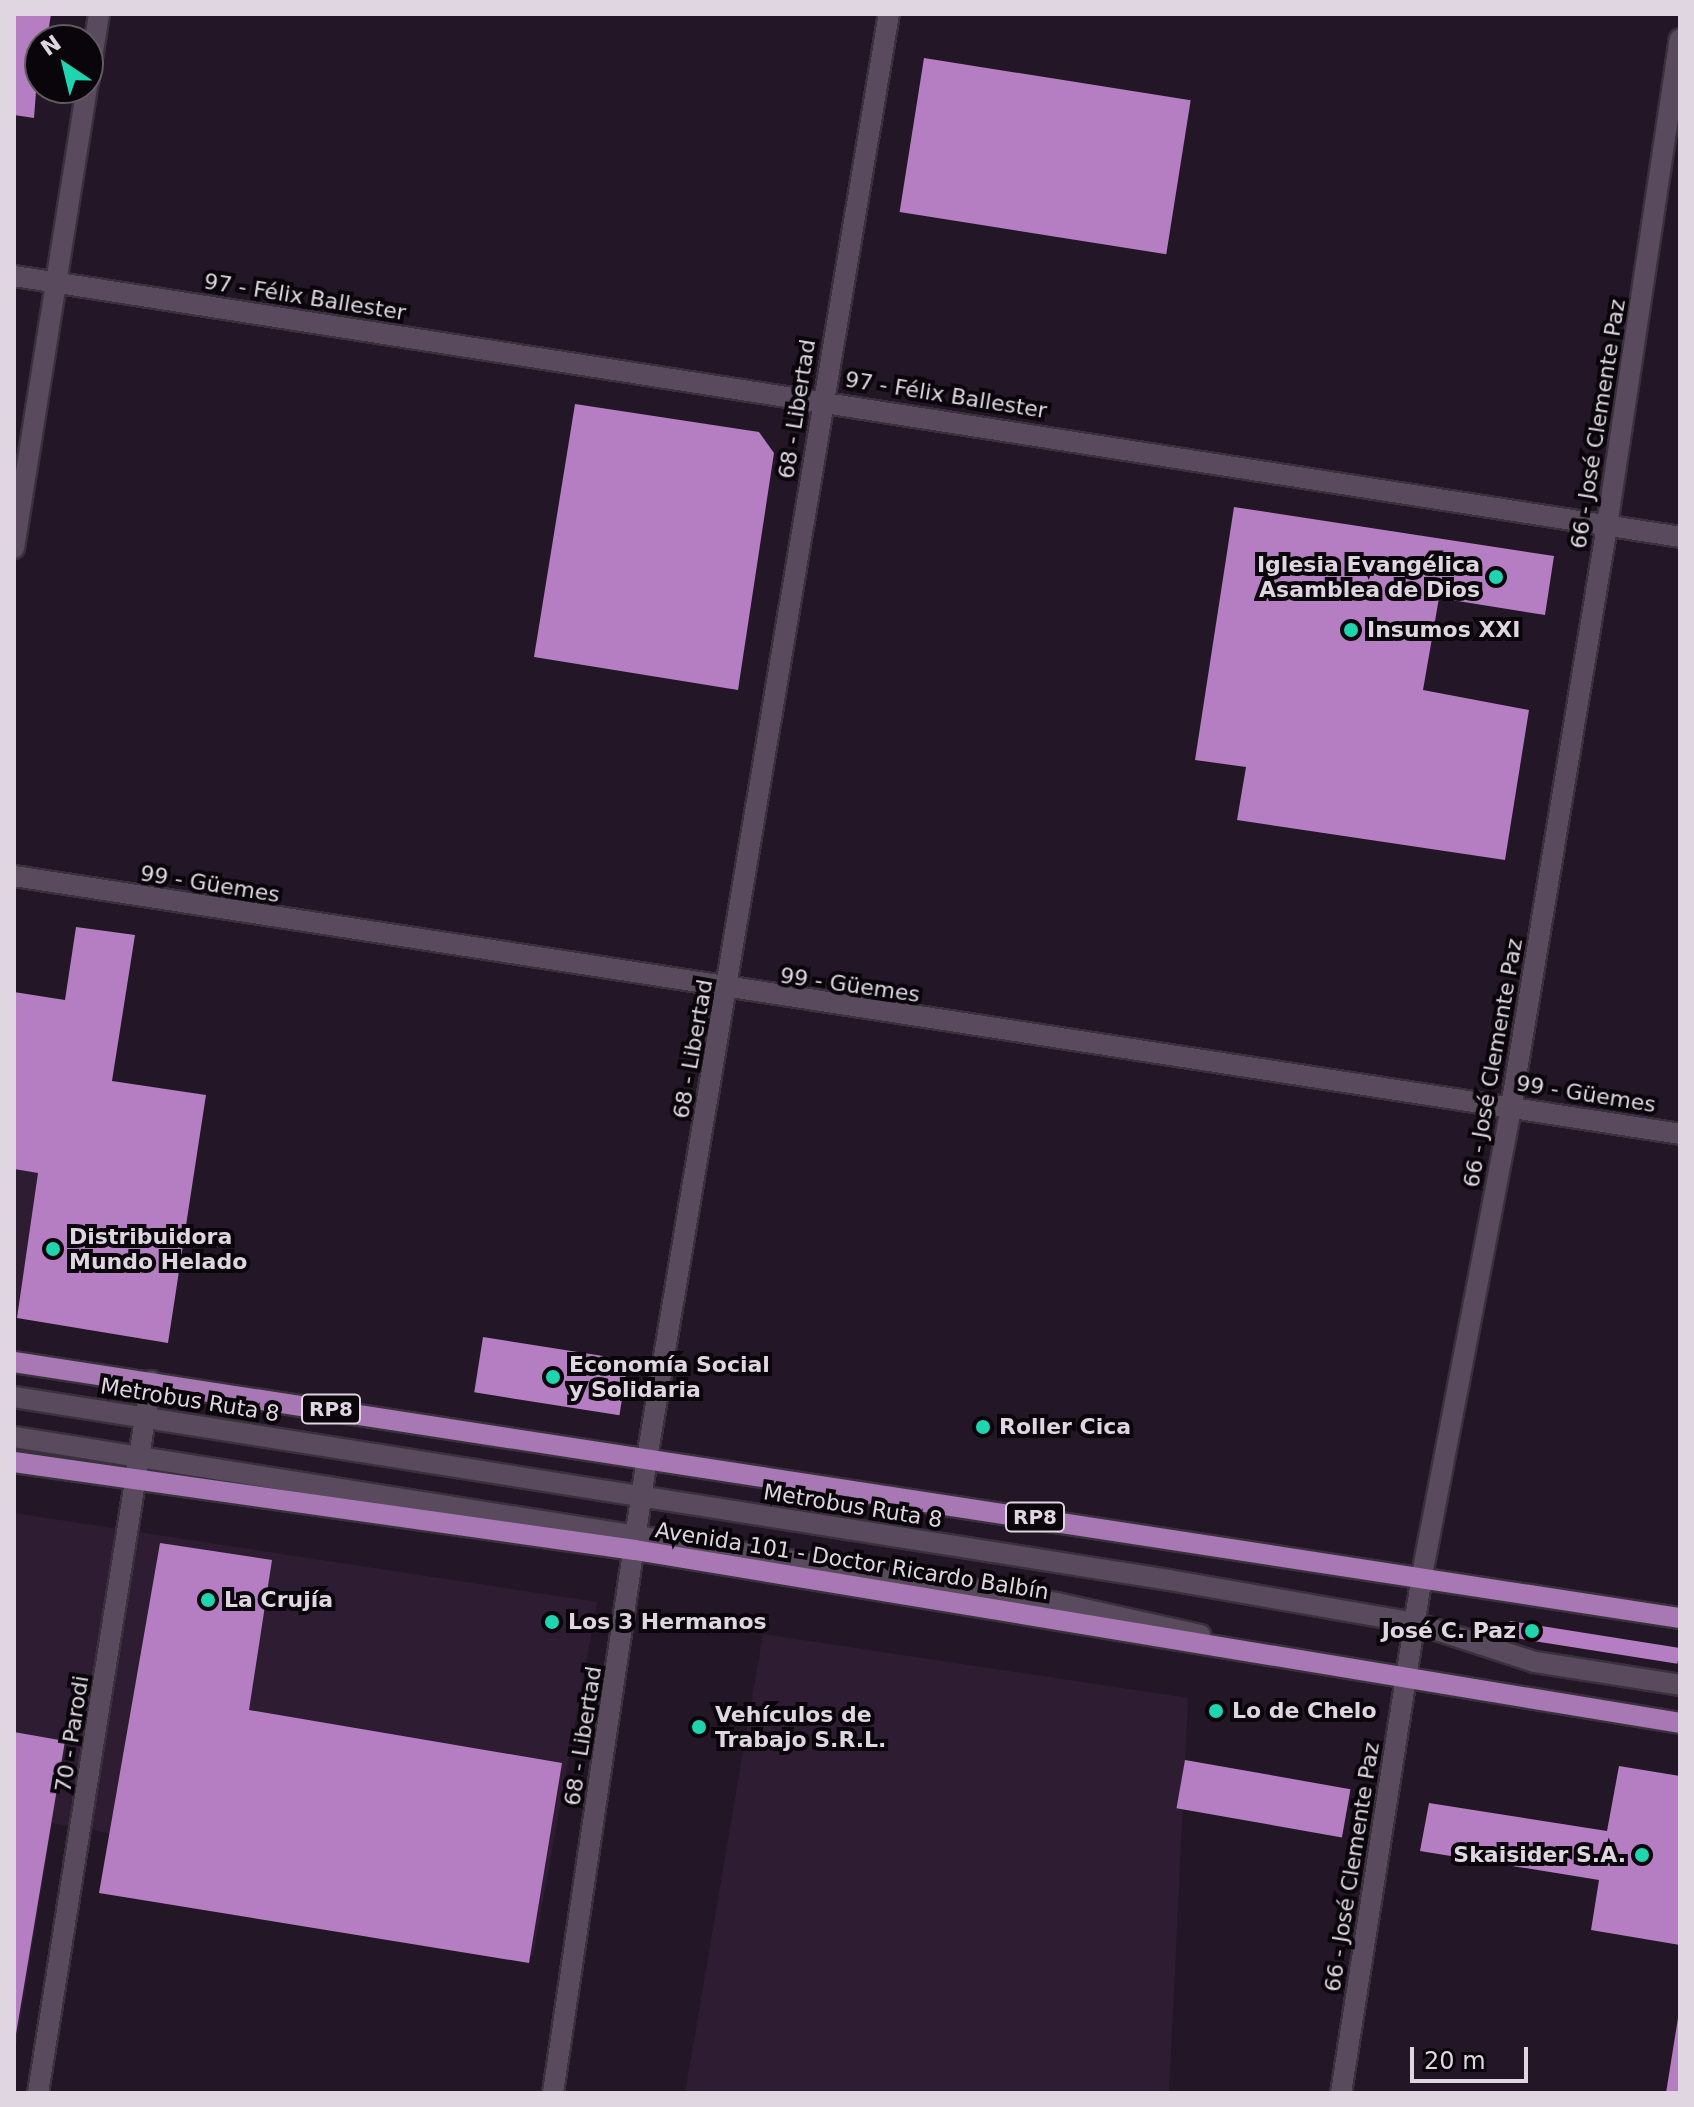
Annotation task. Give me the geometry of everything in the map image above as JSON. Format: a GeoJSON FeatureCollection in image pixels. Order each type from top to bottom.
{"type":"FeatureCollection","features":[{"type":"Feature","properties":{"kind":"main road","name":"RP8"},"geometry":{"type":"LineString","coordinates":[[14,1362],[1422,1575],[1680,1618]]}},
{"type":"Feature","properties":{"kind":"main road","name":"Avenida 101 - Doctor Ricardo Balbín"},"geometry":{"type":"LineString","coordinates":[[14,1462],[137,1481],[635,1541],[1680,1723]]}},
{"type":"Feature","properties":{"kind":"street","name":"68 - Libertad"},"geometry":{"type":"LineString","coordinates":[[553,2093],[647,1458],[727,991],[822,399],[889,14]]}},
{"type":"Feature","properties":{"kind":"street","name":"66 - José Clemente Paz"},"geometry":{"type":"LineString","coordinates":[[1341,2093],[1422,1575],[1511,1107],[1607,526],[1680,39]]}},
{"type":"Feature","properties":{"kind":"street"},"geometry":{"type":"LineString","coordinates":[[14,548],[85,104]]}},
{"type":"Feature","properties":{"kind":"street","name":"97 - Félix Ballester"},"geometry":{"type":"LineString","coordinates":[[14,276],[822,399],[1680,537]]}},
{"type":"Feature","properties":{"kind":"street","name":"99 - Güemes"},"geometry":{"type":"LineString","coordinates":[[14,876],[727,991],[1680,1134]]}},
{"type":"Feature","properties":{"kind":"street","name":"70 - Parodi"},"geometry":{"type":"LineString","coordinates":[[38,2093],[151,1381]]}},
{"type":"Feature","properties":{"kind":"street","name":"Metrobus Ruta 8"},"geometry":{"type":"LineString","coordinates":[[14,1397],[1415,1623],[1535,1662],[1680,1685]]}},
{"type":"Feature","properties":{"kind":"street"},"geometry":{"type":"LineString","coordinates":[[14,1437],[635,1541]]}},
{"type":"Feature","properties":{"kind":"shaded area"},"geometry":{"type":"Polygon","coordinates":[[[14,1169],[38,1173],[17,1318],[14,1318],[14,1169]]]}},
{"type":"Feature","properties":{"kind":"shaded area"},"geometry":{"type":"Polygon","coordinates":[[[14,1513],[597,1602],[533,1956],[288,1924],[298,1867],[52,1823],[14,2060],[14,1513]]]}},
{"type":"Feature","properties":{"kind":"shaded area"},"geometry":{"type":"Polygon","coordinates":[[[763,1634],[1188,1698],[1169,2093],[685,2093],[763,1634]]]}},
{"type":"Feature","properties":{"kind":"building"},"geometry":{"type":"Polygon","coordinates":[[[14,14],[51,14],[49,24],[24,24],[24,104],[35,104],[34,118],[14,115],[14,14]]]}},
{"type":"Feature","properties":{"kind":"building"},"geometry":{"type":"Polygon","coordinates":[[[924,58],[1191,100],[1166,254],[900,212],[924,58]]]}},
{"type":"Feature","properties":{"kind":"building"},"geometry":{"type":"Polygon","coordinates":[[[575,404],[759,432],[774,453],[738,690],[534,657],[575,404]]]}},
{"type":"Feature","properties":{"kind":"building"},"geometry":{"type":"Polygon","coordinates":[[[1234,507],[1554,556],[1545,615],[1439,598],[1423,690],[1529,710],[1505,860],[1237,820],[1246,767],[1195,760],[1234,507]]]}},
{"type":"Feature","properties":{"kind":"building"},"geometry":{"type":"Polygon","coordinates":[[[76,927],[135,935],[112,1081],[206,1095],[168,1343],[17,1318],[38,1173],[14,1169],[14,992],[65,1000],[76,927]]]}},
{"type":"Feature","properties":{"kind":"building"},"geometry":{"type":"Polygon","coordinates":[[[483,1337],[628,1360],[619,1415],[474,1392],[483,1337]]]}},
{"type":"Feature","properties":{"kind":"building"},"geometry":{"type":"Polygon","coordinates":[[[160,1543],[272,1560],[249,1710],[562,1763],[529,1963],[99,1893],[160,1543]]]}},
{"type":"Feature","properties":{"kind":"building"},"geometry":{"type":"Polygon","coordinates":[[[1510,1621],[1680,1648],[1677,1664],[1507,1637],[1510,1621]]]}},
{"type":"Feature","properties":{"kind":"building"},"geometry":{"type":"Polygon","coordinates":[[[14,1732],[65,1741],[16,2034],[14,2034],[14,1732]]]}},
{"type":"Feature","properties":{"kind":"building"},"geometry":{"type":"Polygon","coordinates":[[[1185,1760],[1350,1789],[1342,1837],[1176,1808],[1185,1760]]]}},
{"type":"Feature","properties":{"kind":"building"},"geometry":{"type":"Polygon","coordinates":[[[1619,1766],[1680,1776],[1680,1945],[1591,1930],[1599,1880],[1420,1851],[1429,1803],[1607,1831],[1619,1766]]]}},
{"type":"Feature","properties":{"kind":"building"},"geometry":{"type":"Polygon","coordinates":[[[1678,2018],[1680,2093],[1666,2093],[1678,2018]]]}},
{"type":"Feature","properties":{"kind":"place","name":"Iglesia Evangélica Asamblea de Dios"},"geometry":{"type":"Point","coordinates":[1496,577]}},
{"type":"Feature","properties":{"kind":"place","name":"Insumos XXI"},"geometry":{"type":"Point","coordinates":[1351,630]}},
{"type":"Feature","properties":{"kind":"place","name":"Distribuidora Mundo Helado"},"geometry":{"type":"Point","coordinates":[53,1249]}},
{"type":"Feature","properties":{"kind":"place","name":"Economía Social y Solidaria"},"geometry":{"type":"Point","coordinates":[553,1377]}},
{"type":"Feature","properties":{"kind":"place","name":"Roller Cica"},"geometry":{"type":"Point","coordinates":[983,1427]}},
{"type":"Feature","properties":{"kind":"place","name":"La Crujía"},"geometry":{"type":"Point","coordinates":[208,1600]}},
{"type":"Feature","properties":{"kind":"place","name":"Los 3 Hermanos"},"geometry":{"type":"Point","coordinates":[552,1622]}},
{"type":"Feature","properties":{"kind":"place","name":"José C. Paz"},"geometry":{"type":"Point","coordinates":[1532,1631]}},
{"type":"Feature","properties":{"kind":"place","name":"Lo de Chelo"},"geometry":{"type":"Point","coordinates":[1216,1711]}},
{"type":"Feature","properties":{"kind":"place","name":"Vehículos de Trabajo S.R.L."},"geometry":{"type":"Point","coordinates":[699,1727]}},
{"type":"Feature","properties":{"kind":"place","name":"Skaisider S.A."},"geometry":{"type":"Point","coordinates":[1642,1855]}}]}
